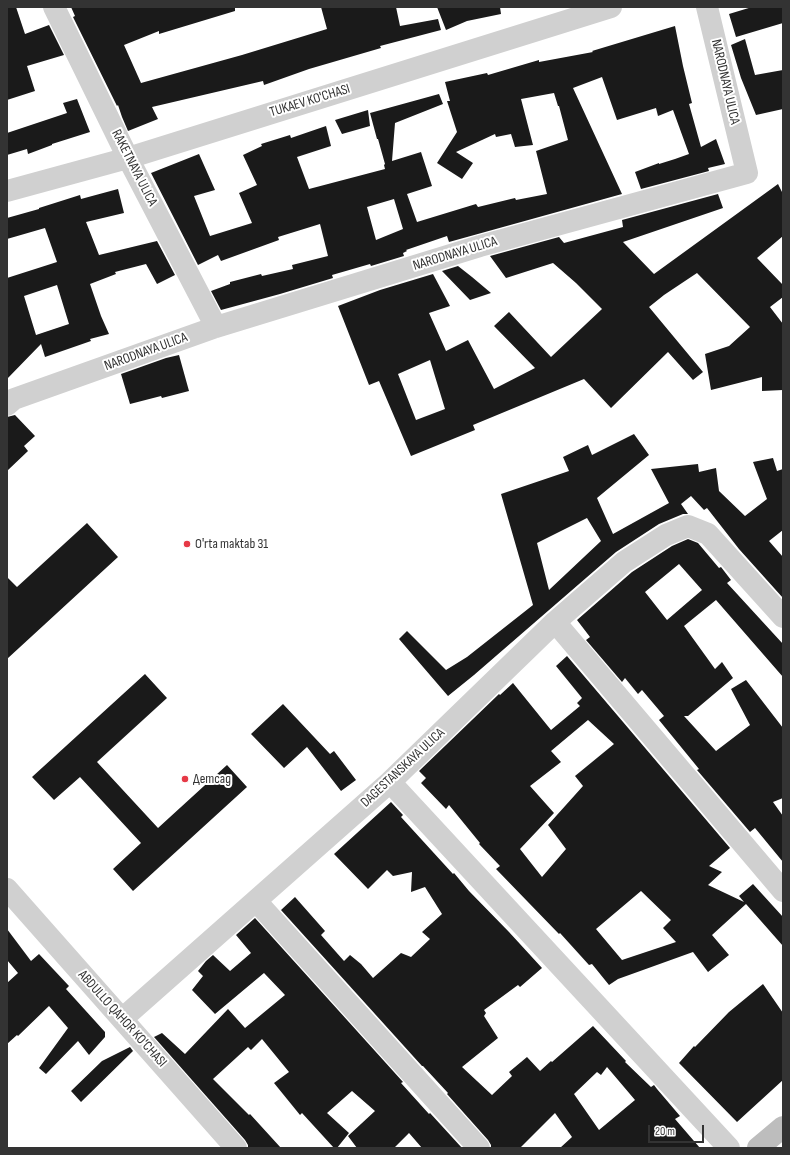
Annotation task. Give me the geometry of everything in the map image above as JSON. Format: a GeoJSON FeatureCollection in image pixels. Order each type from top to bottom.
{"type":"FeatureCollection","features":[{"type":"Feature","properties":{"kind":"main road"},"geometry":{"type":"LineString","coordinates":[[758,1148],[783,1126]]}},
{"type":"Feature","properties":{"kind":"street","name":"RAKETNAYA ULICA"},"geometry":{"type":"LineString","coordinates":[[54,7],[128,158],[216,327]]}},
{"type":"Feature","properties":{"kind":"street","name":"TUKAEV KO'CHASI"},"geometry":{"type":"LineString","coordinates":[[7,191],[128,158],[611,7]]}},
{"type":"Feature","properties":{"kind":"street","name":"NARODNAYA ULICA"},"geometry":{"type":"LineString","coordinates":[[7,405],[14,399],[216,327],[480,246],[747,173],[707,7]]}},
{"type":"Feature","properties":{"kind":"street","name":"DAGESTANSKAYA ULICA"},"geometry":{"type":"LineString","coordinates":[[122,1019],[390,782],[555,622],[624,562],[666,535],[688,526],[708,534],[783,617]]}},
{"type":"Feature","properties":{"kind":"street"},"geometry":{"type":"LineString","coordinates":[[555,622],[783,891]]}},
{"type":"Feature","properties":{"kind":"street"},"geometry":{"type":"LineString","coordinates":[[390,782],[729,1148]]}},
{"type":"Feature","properties":{"kind":"street","name":"ABDULLO QAHOR KO'CHASI"},"geometry":{"type":"LineString","coordinates":[[7,889],[236,1148]]}},
{"type":"Feature","properties":{"kind":"street"},"geometry":{"type":"LineString","coordinates":[[256,901],[479,1148]]}},
{"type":"Feature","properties":{"kind":"building"},"geometry":{"type":"Polygon","coordinates":[[[7,7],[16,7],[25,34],[49,25],[64,55],[27,66],[35,91],[7,100],[7,7]]]}},
{"type":"Feature","properties":{"kind":"building"},"geometry":{"type":"Polygon","coordinates":[[[71,7],[235,7],[235,11],[159,34],[159,31],[124,45],[141,83],[242,55],[327,29],[321,7],[396,7],[400,26],[438,19],[441,30],[380,46],[381,48],[309,69],[264,85],[263,81],[152,107],[158,119],[128,131],[118,105],[117,106],[73,17],[75,16],[71,7]]]}},
{"type":"Feature","properties":{"kind":"building"},"geometry":{"type":"Polygon","coordinates":[[[437,7],[500,7],[501,14],[467,21],[446,30],[437,7]]]}},
{"type":"Feature","properties":{"kind":"building"},"geometry":{"type":"Polygon","coordinates":[[[752,7],[783,7],[783,23],[736,37],[729,14],[752,7]]]}},
{"type":"Feature","properties":{"kind":"building"},"geometry":{"type":"Polygon","coordinates":[[[675,26],[692,103],[689,104],[701,147],[716,139],[725,164],[708,168],[709,171],[641,189],[635,172],[689,154],[673,110],[658,116],[656,108],[617,120],[602,77],[573,88],[622,194],[449,242],[447,236],[406,250],[407,251],[403,253],[404,256],[371,266],[370,264],[332,275],[333,278],[221,310],[211,291],[230,284],[230,282],[261,274],[262,276],[293,269],[292,265],[328,256],[320,224],[278,237],[279,240],[221,261],[218,255],[198,265],[151,173],[199,154],[215,190],[194,196],[210,236],[252,223],[239,193],[257,185],[243,155],[262,146],[261,144],[290,135],[291,138],[326,126],[331,146],[297,157],[309,189],[385,169],[385,164],[370,113],[439,94],[443,104],[395,123],[392,161],[421,152],[432,186],[407,194],[417,222],[476,204],[478,207],[515,198],[516,200],[547,194],[536,151],[568,140],[554,93],[521,99],[533,145],[515,147],[511,134],[496,137],[495,134],[456,152],[473,163],[462,179],[437,163],[457,132],[447,101],[450,101],[445,82],[487,73],[488,75],[539,60],[539,62],[593,52],[592,51],[675,26]],[[394,199],[367,207],[376,240],[403,229],[394,199]]]}},
{"type":"Feature","properties":{"kind":"building"},"geometry":{"type":"Polygon","coordinates":[[[745,39],[755,75],[783,70],[783,109],[756,115],[741,78],[731,45],[745,39]]]}},
{"type":"Feature","properties":{"kind":"building"},"geometry":{"type":"Polygon","coordinates":[[[77,99],[90,132],[52,144],[28,154],[27,149],[7,155],[7,133],[67,113],[63,103],[77,99]]]}},
{"type":"Feature","properties":{"kind":"building"},"geometry":{"type":"Polygon","coordinates":[[[368,110],[370,126],[342,134],[335,120],[368,110]]]}},
{"type":"Feature","properties":{"kind":"building"},"geometry":{"type":"Polygon","coordinates":[[[778,184],[783,194],[783,236],[757,258],[783,285],[783,297],[770,307],[783,324],[783,390],[762,391],[762,377],[711,390],[705,354],[729,346],[750,327],[697,273],[649,307],[703,372],[693,380],[668,352],[611,408],[584,379],[473,425],[475,430],[411,456],[379,381],[369,385],[338,306],[380,290],[433,274],[450,306],[429,313],[446,351],[468,340],[494,389],[535,368],[494,326],[509,312],[551,357],[602,309],[553,263],[506,278],[490,256],[559,237],[564,243],[623,227],[622,220],[718,194],[723,208],[623,242],[654,274],[778,184]],[[430,360],[398,374],[416,420],[445,409],[430,360]]]}},
{"type":"Feature","properties":{"kind":"building"},"geometry":{"type":"Polygon","coordinates":[[[118,189],[124,213],[86,222],[99,255],[157,241],[175,275],[157,284],[146,264],[115,272],[116,274],[90,284],[109,334],[90,339],[91,341],[45,357],[41,344],[7,379],[7,278],[57,262],[45,228],[7,239],[7,218],[80,195],[81,199],[118,189]],[[57,285],[24,296],[36,335],[69,324],[57,285]]]}},
{"type":"Feature","properties":{"kind":"building"},"geometry":{"type":"Polygon","coordinates":[[[458,266],[491,293],[470,300],[442,271],[458,266]]]}},
{"type":"Feature","properties":{"kind":"building"},"geometry":{"type":"Polygon","coordinates":[[[179,355],[189,391],[130,404],[121,374],[179,355]]]}},
{"type":"Feature","properties":{"kind":"building"},"geometry":{"type":"Polygon","coordinates":[[[15,415],[35,436],[24,446],[28,451],[7,471],[7,417],[15,415]]]}},
{"type":"Feature","properties":{"kind":"building"},"geometry":{"type":"Polygon","coordinates":[[[634,434],[649,455],[597,498],[613,534],[669,503],[651,469],[698,464],[699,472],[716,468],[719,491],[745,516],[767,499],[753,462],[773,458],[777,471],[783,469],[783,530],[769,541],[783,557],[783,598],[739,549],[707,508],[704,510],[691,496],[681,504],[688,514],[683,514],[659,524],[616,552],[448,696],[399,639],[407,631],[446,670],[467,657],[533,605],[501,494],[569,471],[563,457],[588,445],[592,455],[634,434]],[[587,518],[537,543],[549,590],[601,541],[587,518]]]}},
{"type":"Feature","properties":{"kind":"building"},"geometry":{"type":"Polygon","coordinates":[[[87,523],[118,557],[7,659],[7,577],[17,587],[87,523]]]}},
{"type":"Feature","properties":{"kind":"building"},"geometry":{"type":"Polygon","coordinates":[[[688,539],[698,543],[731,580],[727,583],[783,644],[783,677],[716,600],[684,626],[715,669],[722,662],[733,678],[688,716],[684,716],[716,751],[750,725],[731,689],[746,680],[783,728],[783,798],[773,802],[783,816],[783,862],[755,828],[750,832],[697,770],[699,769],[659,720],[664,716],[642,690],[638,694],[625,678],[622,682],[586,640],[590,637],[577,620],[632,572],[672,546],[688,539]],[[679,564],[645,592],[667,620],[702,590],[679,564]]]}},
{"type":"Feature","properties":{"kind":"building"},"geometry":{"type":"Polygon","coordinates":[[[567,656],[730,848],[709,866],[722,872],[708,885],[744,902],[739,896],[753,884],[783,917],[783,946],[746,904],[712,935],[729,955],[708,972],[693,952],[618,979],[609,985],[592,964],[589,965],[560,933],[559,934],[496,869],[500,866],[479,844],[480,843],[449,805],[446,809],[421,783],[426,778],[419,771],[499,694],[500,695],[513,683],[551,730],[580,706],[577,703],[582,698],[556,666],[567,656]],[[588,720],[551,751],[561,762],[530,786],[554,813],[520,849],[542,877],[566,849],[548,825],[583,786],[575,776],[614,744],[588,720]],[[641,891],[596,929],[622,960],[676,942],[663,928],[671,920],[641,891]]]}},
{"type":"Feature","properties":{"kind":"building"},"geometry":{"type":"Polygon","coordinates":[[[145,674],[167,698],[97,762],[158,828],[227,765],[247,787],[133,891],[113,869],[141,843],[80,777],[54,800],[32,777],[145,674]]]}},
{"type":"Feature","properties":{"kind":"building"},"geometry":{"type":"Polygon","coordinates":[[[283,704],[330,754],[334,751],[356,780],[341,791],[307,747],[284,768],[251,734],[283,704]]]}},
{"type":"Feature","properties":{"kind":"building"},"geometry":{"type":"Polygon","coordinates":[[[391,802],[403,815],[401,817],[542,968],[520,987],[518,985],[484,1010],[486,1013],[484,1016],[498,1038],[462,1067],[492,1095],[512,1076],[509,1072],[527,1057],[540,1071],[593,1026],[626,1061],[625,1062],[651,1087],[654,1085],[680,1116],[675,1119],[700,1148],[560,1148],[572,1137],[555,1113],[520,1148],[491,1148],[488,1140],[447,1094],[448,1093],[281,910],[295,897],[325,931],[321,935],[344,961],[350,955],[361,964],[373,978],[401,953],[411,957],[430,939],[422,932],[442,914],[425,887],[411,892],[412,872],[393,876],[387,870],[368,889],[334,854],[391,802]],[[607,1067],[601,1075],[597,1072],[574,1094],[599,1130],[635,1100],[607,1067]]]}},
{"type":"Feature","properties":{"kind":"building"},"geometry":{"type":"Polygon","coordinates":[[[255,918],[403,1082],[401,1083],[462,1148],[422,1148],[409,1133],[394,1148],[357,1148],[348,1136],[375,1111],[352,1091],[327,1113],[349,1133],[337,1148],[334,1148],[302,1113],[300,1115],[274,1083],[289,1072],[262,1039],[251,1050],[248,1047],[213,1079],[249,1115],[250,1114],[281,1148],[248,1148],[245,1140],[154,1037],[162,1033],[185,1054],[228,1009],[245,1028],[285,995],[264,973],[215,1014],[192,990],[203,976],[198,971],[213,955],[230,971],[251,953],[236,935],[255,918]]]}},
{"type":"Feature","properties":{"kind":"building"},"geometry":{"type":"Polygon","coordinates":[[[7,929],[31,961],[39,954],[69,986],[66,989],[105,1032],[105,1037],[89,1055],[78,1041],[46,1074],[39,1068],[68,1028],[49,1006],[18,1036],[17,1035],[7,1044],[7,983],[18,973],[7,960],[7,929]]]}},
{"type":"Feature","properties":{"kind":"building"},"geometry":{"type":"Polygon","coordinates":[[[763,984],[783,1013],[783,1080],[737,1122],[679,1063],[729,1012],[763,984]]]}},
{"type":"Feature","properties":{"kind":"building"},"geometry":{"type":"Polygon","coordinates":[[[130,1047],[133,1051],[81,1102],[71,1091],[102,1061],[130,1047]]]}},
{"type":"Feature","properties":{"kind":"place","name":"O'rta maktab 31"},"geometry":{"type":"Point","coordinates":[187,544]}},
{"type":"Feature","properties":{"kind":"place","name":"Детсад"},"geometry":{"type":"Point","coordinates":[185,779]}}]}
